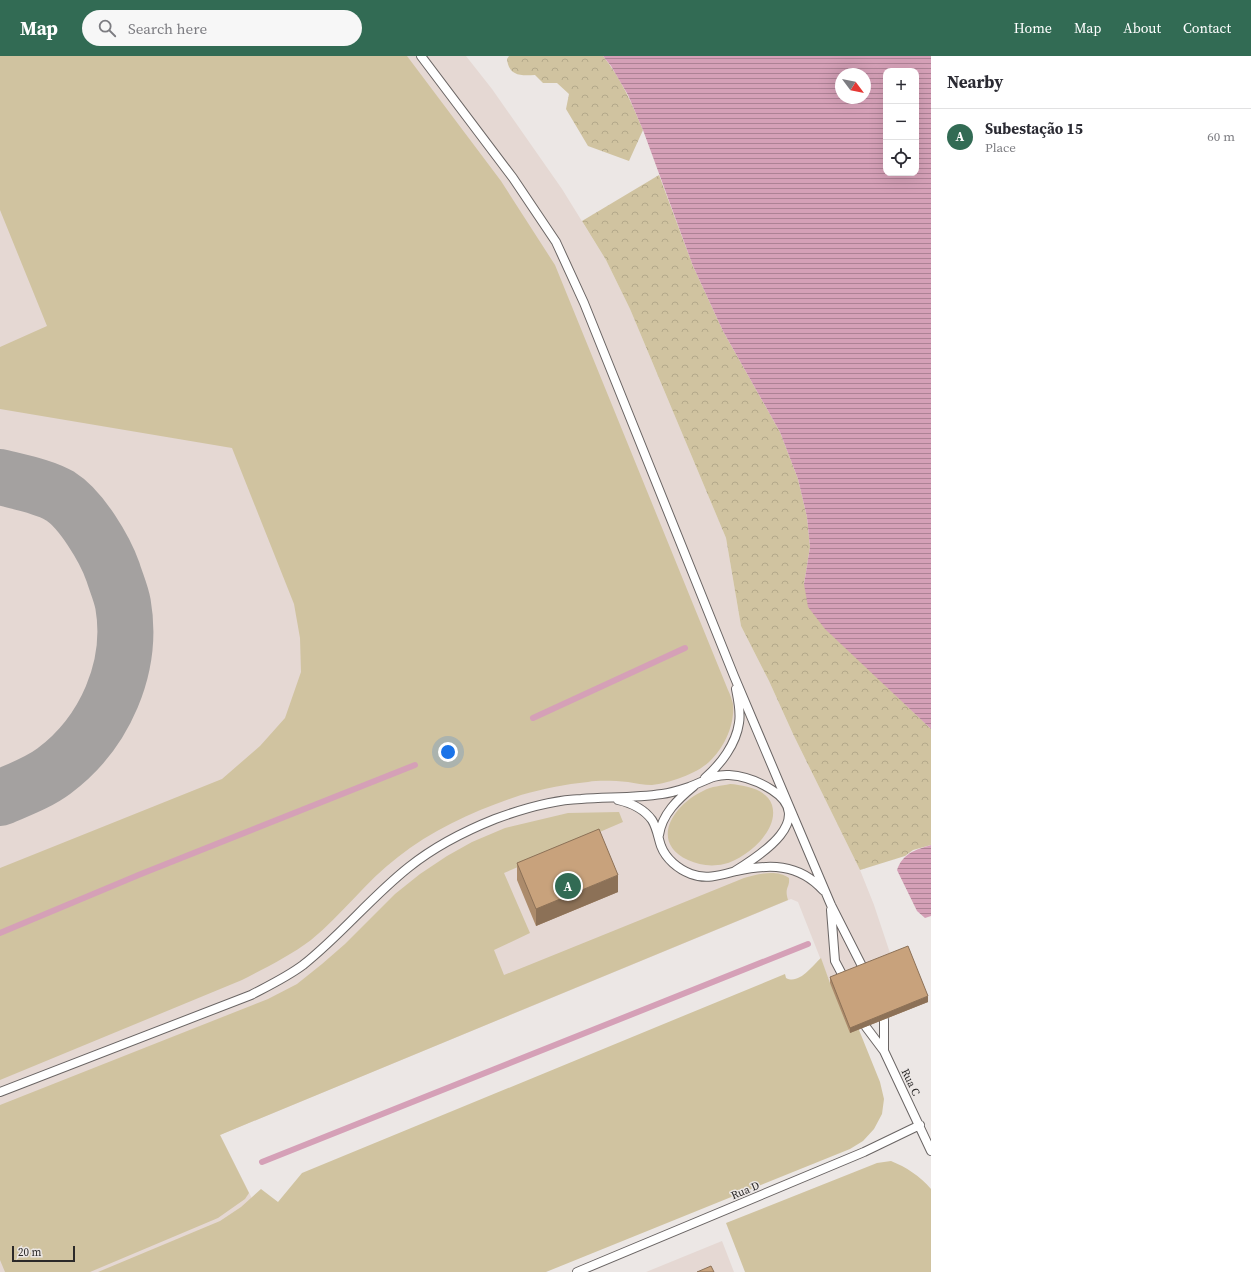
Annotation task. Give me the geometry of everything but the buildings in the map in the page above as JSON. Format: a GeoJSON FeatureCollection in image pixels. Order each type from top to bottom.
{"type":"FeatureCollection","features":[{"type":"Feature","properties":{"kind":"lane"},"geometry":{"type":"LineString","coordinates":[[421,56],[513,178],[556,242],[584,303],[734,676],[831,905],[864,970]]}},
{"type":"Feature","properties":{"kind":"lane"},"geometry":{"type":"LineString","coordinates":[[659,838],[660,828],[668,812],[722,761],[736,735],[739,722],[739,703],[734,676]]}},
{"type":"Feature","properties":{"kind":"lane"},"geometry":{"type":"LineString","coordinates":[[0,1092],[250,995],[276,982],[301,966],[326,946],[383,889],[410,866],[438,847],[495,819],[552,802],[663,794],[689,787],[715,776],[740,776],[764,785],[782,797],[789,806],[789,813],[787,822],[778,838],[759,856],[735,872]]}},
{"type":"Feature","properties":{"kind":"lane"},"geometry":{"type":"LineString","coordinates":[[612,798],[627,802],[645,812],[651,820],[665,855],[672,863],[690,874],[711,877],[766,866],[781,867],[794,870],[805,875],[828,896]]}},
{"type":"Feature","properties":{"kind":"lane"},"geometry":{"type":"LineString","coordinates":[[831,905],[835,961],[844,978]]}},
{"type":"Feature","properties":{"kind":"lane","name":"Rua C"},"geometry":{"type":"LineString","coordinates":[[884,1020],[884,1051],[931,1151]]}},
{"type":"Feature","properties":{"kind":"lane"},"geometry":{"type":"LineString","coordinates":[[866,1027],[884,1051]]}},
{"type":"Feature","properties":{"kind":"lane","name":"Rua D"},"geometry":{"type":"LineString","coordinates":[[577,1272],[864,1152],[920,1126]]}},
{"type":"Feature","properties":{"kind":"shaded area"},"geometry":{"type":"Polygon","coordinates":[[[0,56],[466,56],[492,89],[562,189],[606,260],[630,309],[726,538],[741,626],[860,870],[874,905],[892,959],[830,983],[798,902],[791,899],[220,1135],[289,1272],[0,1272],[0,56]]]}},
{"type":"Feature","properties":{"kind":"shaded area"},"geometry":{"type":"Polygon","coordinates":[[[603,56],[931,56],[931,729],[825,629],[808,607],[804,584],[810,547],[807,517],[798,479],[780,432],[723,331],[693,266],[643,130],[628,95],[611,66],[603,56]]]}},
{"type":"Feature","properties":{"kind":"shaded area"},"geometry":{"type":"Polygon","coordinates":[[[931,845],[931,916],[925,918],[917,911],[897,870],[906,856],[910,853],[931,845]]]}},
{"type":"Feature","properties":{"kind":"shaded area"},"geometry":{"type":"Polygon","coordinates":[[[722,1241],[734,1272],[646,1272],[722,1241]]]}},
{"type":"Feature","properties":{"kind":"green space"},"geometry":{"type":"Polygon","coordinates":[[[0,56],[407,56],[501,181],[555,265],[729,693],[733,704],[733,712],[730,728],[724,743],[709,762],[690,774],[674,780],[652,785],[628,782],[593,781],[562,785],[521,795],[472,813],[426,837],[386,866],[333,920],[311,940],[277,962],[242,980],[0,1080],[0,868],[222,779],[260,746],[285,718],[301,672],[300,638],[294,604],[232,448],[0,409],[0,347],[47,326],[0,210],[0,56]]]}},
{"type":"Feature","properties":{"kind":"green space"},"geometry":{"type":"Polygon","coordinates":[[[509,56],[603,56],[621,82],[643,130],[629,161],[588,146],[566,109],[569,94],[557,83],[543,83],[535,75],[516,74],[508,65],[507,59],[509,56]]]}},
{"type":"Feature","properties":{"kind":"green space"},"geometry":{"type":"Polygon","coordinates":[[[659,175],[693,266],[723,331],[780,432],[798,479],[807,517],[810,547],[804,584],[880,680],[931,729],[931,845],[913,850],[905,856],[860,870],[741,626],[726,538],[630,309],[606,260],[582,221],[659,175]]]}},
{"type":"Feature","properties":{"kind":"green space"},"geometry":{"type":"Polygon","coordinates":[[[730,784],[742,785],[754,789],[765,795],[769,800],[772,805],[773,815],[771,824],[766,834],[751,850],[724,864],[710,865],[696,863],[688,860],[676,852],[670,843],[668,833],[670,823],[675,814],[683,805],[706,789],[730,784]]]}},
{"type":"Feature","properties":{"kind":"green space"},"geometry":{"type":"Polygon","coordinates":[[[619,812],[623,822],[504,873],[530,933],[494,950],[504,975],[749,876],[773,873],[784,875],[789,878],[787,890],[788,900],[220,1135],[249,1193],[245,1199],[218,1218],[90,1272],[5,1272],[0,1260],[0,1105],[268,999],[297,984],[345,944],[395,894],[420,874],[472,842],[505,828],[568,813],[619,812]]]}},
{"type":"Feature","properties":{"kind":"green space"},"geometry":{"type":"Polygon","coordinates":[[[821,958],[830,983],[859,1030],[880,1082],[884,1099],[882,1114],[874,1129],[863,1141],[850,1149],[546,1272],[98,1272],[220,1221],[241,1207],[261,1189],[278,1202],[302,1173],[785,974],[786,978],[796,979],[805,974],[821,958]]]}},
{"type":"Feature","properties":{"kind":"green space"},"geometry":{"type":"Polygon","coordinates":[[[891,1161],[912,1172],[931,1189],[931,1272],[745,1272],[726,1223],[877,1163],[891,1161]]]}},
{"type":"Feature","properties":{"kind":"waterway"},"geometry":{"type":"LineString","coordinates":[[533,718],[685,648]]}},
{"type":"Feature","properties":{"kind":"waterway"},"geometry":{"type":"LineString","coordinates":[[0,933],[141,874],[415,765]]}},
{"type":"Feature","properties":{"kind":"waterway"},"geometry":{"type":"LineString","coordinates":[[262,1162],[808,944]]}},
{"type":"Feature","properties":{"kind":"taxiway"},"geometry":{"type":"LineString","coordinates":[[0,477],[31,485],[60,496],[76,510],[98,541],[113,572],[123,604],[125,628],[124,651],[119,675],[112,697],[88,738],[54,771],[28,786],[0,798]]}},
{"type":"Feature","properties":{"kind":"place","name":"Subestação 15"},"geometry":{"type":"Point","coordinates":[568,886]}}]}
